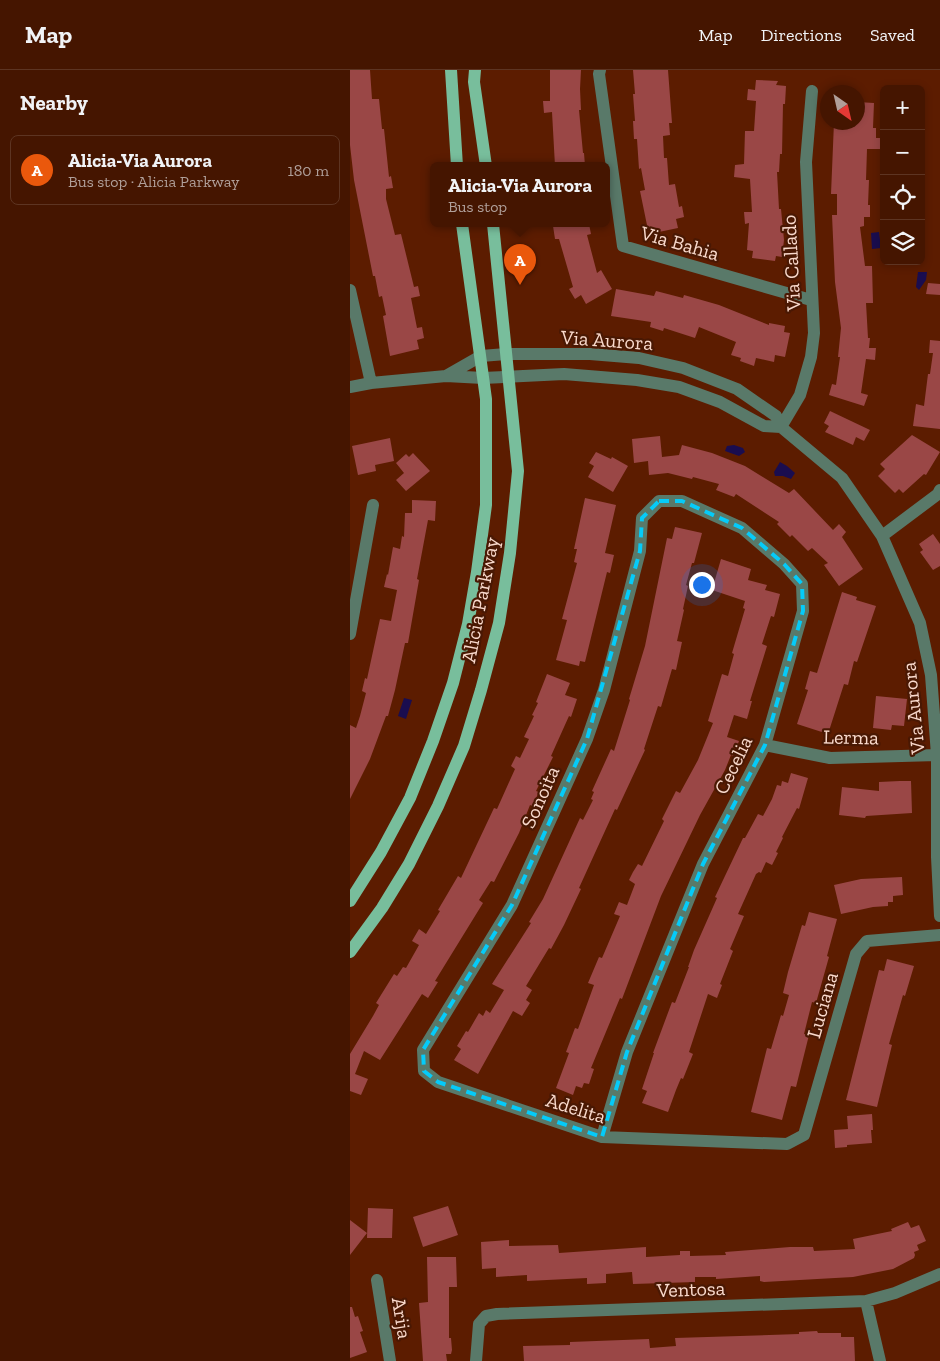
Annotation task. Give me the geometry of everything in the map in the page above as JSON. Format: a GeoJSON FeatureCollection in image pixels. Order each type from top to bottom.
{"type":"FeatureCollection","features":[{"type":"Feature","properties":{"kind":"main road"},"geometry":{"type":"LineString","coordinates":[[451,70],[457,162]]}},
{"type":"Feature","properties":{"kind":"main road"},"geometry":{"type":"LineString","coordinates":[[475,70],[474,82],[485,162]]}},
{"type":"Feature","properties":{"kind":"main road","name":"Alicia Parkway"},"geometry":{"type":"LineString","coordinates":[[350,900],[381,852],[410,798],[433,741],[453,683],[468,624],[477,572],[486,505],[486,399],[462,227]]}},
{"type":"Feature","properties":{"kind":"main road","name":"Alicia Parkway"},"geometry":{"type":"LineString","coordinates":[[350,952],[382,908],[409,864],[438,806],[464,746],[499,623],[510,553],[518,471],[493,227]]}},
{"type":"Feature","properties":{"kind":"street","name":"Via Bahia"},"geometry":{"type":"LineString","coordinates":[[600,70],[600,84],[623,246],[811,300]]}},
{"type":"Feature","properties":{"kind":"street","name":"Via Callado"},"geometry":{"type":"LineString","coordinates":[[781,427],[800,395],[811,356],[814,334],[806,162],[812,91]]}},
{"type":"Feature","properties":{"kind":"street"},"geometry":{"type":"LineString","coordinates":[[350,290],[370,383]]}},
{"type":"Feature","properties":{"kind":"street","name":"Via Aurora"},"geometry":{"type":"LineString","coordinates":[[446,376],[481,356],[506,354],[590,354],[639,358],[683,368],[737,390],[776,416],[781,427],[842,478],[882,536],[920,623],[936,674],[940,916]]}},
{"type":"Feature","properties":{"kind":"street","name":"Via Aurora"},"geometry":{"type":"LineString","coordinates":[[350,387],[370,383],[446,376],[510,378],[564,374],[646,381],[679,388],[720,402],[764,426],[781,427]]}},
{"type":"Feature","properties":{"kind":"street"},"geometry":{"type":"LineString","coordinates":[[882,536],[938,494],[940,490]]}},
{"type":"Feature","properties":{"kind":"street","name":"Cecelia"},"geometry":{"type":"LineString","coordinates":[[602,1137],[627,1052],[703,864],[765,745],[803,611],[802,584],[784,564],[742,528],[682,501],[659,501],[642,518]]}},
{"type":"Feature","properties":{"kind":"street"},"geometry":{"type":"LineString","coordinates":[[350,634],[373,505]]}},
{"type":"Feature","properties":{"kind":"street","name":"Sonoita"},"geometry":{"type":"LineString","coordinates":[[424,1070],[423,1050],[512,905],[587,739],[604,690],[640,551],[642,518]]}},
{"type":"Feature","properties":{"kind":"street","name":"Lerma"},"geometry":{"type":"LineString","coordinates":[[765,745],[830,758],[937,755]]}},
{"type":"Feature","properties":{"kind":"street","name":"Luciana"},"geometry":{"type":"LineString","coordinates":[[787,1144],[804,1135],[856,954],[867,941],[940,935]]}},
{"type":"Feature","properties":{"kind":"street","name":"Adelita"},"geometry":{"type":"LineString","coordinates":[[424,1070],[438,1082],[602,1137],[787,1144]]}},
{"type":"Feature","properties":{"kind":"street","name":"Ventosa"},"geometry":{"type":"LineString","coordinates":[[476,1361],[478,1324],[486,1316],[497,1314],[866,1301],[895,1293],[940,1274]]}},
{"type":"Feature","properties":{"kind":"street","name":"Arija"},"geometry":{"type":"LineString","coordinates":[[377,1280],[390,1361]]}},
{"type":"Feature","properties":{"kind":"street"},"geometry":{"type":"LineString","coordinates":[[866,1301],[880,1361]]}},
{"type":"Feature","properties":{"kind":"highlighted area"},"geometry":{"type":"Polygon","coordinates":[[[659,501],[682,501],[742,528],[784,564],[802,584],[803,611],[765,745],[703,864],[627,1052],[602,1137],[438,1082],[424,1071],[423,1050],[512,905],[587,739],[640,551],[642,518],[659,501]]]}},
{"type":"Feature","properties":{"kind":"shaded area"},"geometry":{"type":"Polygon","coordinates":[[[879,232],[880,248],[872,249],[871,233],[879,232]]]}},
{"type":"Feature","properties":{"kind":"shaded area"},"geometry":{"type":"Polygon","coordinates":[[[918,272],[927,272],[926,280],[919,290],[916,287],[918,272]]]}},
{"type":"Feature","properties":{"kind":"shaded area"},"geometry":{"type":"Polygon","coordinates":[[[734,445],[743,448],[745,452],[739,456],[725,451],[727,446],[734,445]]]}},
{"type":"Feature","properties":{"kind":"shaded area"},"geometry":{"type":"Polygon","coordinates":[[[780,462],[795,473],[791,479],[775,476],[774,472],[780,462]]]}},
{"type":"Feature","properties":{"kind":"shaded area"},"geometry":{"type":"Polygon","coordinates":[[[404,698],[412,700],[406,719],[398,716],[404,698]]]}},
{"type":"Feature","properties":{"kind":"building"},"geometry":{"type":"Polygon","coordinates":[[[350,70],[370,70],[372,99],[379,99],[389,177],[391,176],[393,188],[386,189],[386,199],[395,235],[401,234],[414,287],[418,286],[420,296],[411,298],[417,328],[422,327],[424,338],[417,340],[419,349],[390,356],[383,316],[386,315],[382,296],[379,297],[375,276],[373,276],[354,180],[350,145],[350,70]]]}},
{"type":"Feature","properties":{"kind":"building"},"geometry":{"type":"Polygon","coordinates":[[[550,70],[581,70],[581,110],[579,110],[585,162],[555,162],[552,112],[544,113],[543,101],[550,101],[550,70]]]}},
{"type":"Feature","properties":{"kind":"building"},"geometry":{"type":"Polygon","coordinates":[[[633,70],[668,70],[672,123],[669,123],[670,135],[663,136],[664,158],[667,158],[669,185],[675,184],[679,207],[682,206],[684,217],[676,219],[678,228],[654,233],[653,229],[648,230],[640,191],[645,190],[641,168],[639,169],[637,139],[634,139],[633,94],[635,94],[633,70]]]}},
{"type":"Feature","properties":{"kind":"building"},"geometry":{"type":"Polygon","coordinates":[[[756,80],[778,81],[776,85],[786,86],[785,104],[783,104],[782,154],[780,154],[779,172],[777,172],[779,209],[781,209],[784,240],[782,257],[776,256],[775,261],[752,258],[753,251],[747,250],[749,223],[745,224],[744,212],[752,212],[750,179],[734,177],[735,165],[744,164],[745,131],[754,131],[756,101],[747,100],[748,89],[755,90],[756,80]]]}},
{"type":"Feature","properties":{"kind":"building"},"geometry":{"type":"Polygon","coordinates":[[[865,102],[874,103],[873,128],[876,128],[876,138],[880,138],[880,149],[867,149],[866,180],[869,180],[868,205],[870,205],[870,217],[864,217],[864,226],[860,227],[865,266],[872,266],[873,303],[866,303],[868,338],[870,338],[869,348],[876,348],[875,360],[866,359],[861,393],[868,395],[864,406],[829,395],[832,384],[836,385],[840,357],[838,357],[841,328],[835,282],[832,215],[837,215],[837,194],[831,194],[834,130],[865,130],[865,102]]]}},
{"type":"Feature","properties":{"kind":"building"},"geometry":{"type":"Polygon","coordinates":[[[553,227],[590,227],[591,234],[587,235],[597,273],[601,270],[612,289],[586,304],[581,295],[575,299],[569,289],[573,287],[559,239],[555,239],[553,227]]]}},
{"type":"Feature","properties":{"kind":"building"},"geometry":{"type":"Polygon","coordinates":[[[928,283],[940,284],[940,295],[926,294],[928,283]]]}},
{"type":"Feature","properties":{"kind":"building"},"geometry":{"type":"Polygon","coordinates":[[[616,289],[654,296],[656,291],[683,298],[684,295],[719,305],[769,325],[769,323],[785,326],[784,332],[790,333],[785,357],[775,355],[774,362],[756,358],[754,366],[740,361],[741,358],[731,355],[736,342],[699,327],[695,338],[664,328],[663,331],[650,327],[651,322],[611,316],[616,289]]]}},
{"type":"Feature","properties":{"kind":"building"},"geometry":{"type":"Polygon","coordinates":[[[930,340],[940,341],[940,429],[913,426],[916,404],[924,406],[933,353],[929,353],[930,340]]]}},
{"type":"Feature","properties":{"kind":"building"},"geometry":{"type":"Polygon","coordinates":[[[830,411],[870,430],[864,441],[856,437],[853,445],[825,432],[829,426],[824,423],[830,411]]]}},
{"type":"Feature","properties":{"kind":"building"},"geometry":{"type":"Polygon","coordinates":[[[912,435],[940,452],[926,475],[924,474],[903,493],[899,489],[895,493],[878,476],[885,469],[880,464],[912,435]]]}},
{"type":"Feature","properties":{"kind":"building"},"geometry":{"type":"Polygon","coordinates":[[[660,436],[662,457],[679,455],[682,445],[712,453],[745,466],[789,493],[794,489],[833,530],[839,524],[846,532],[842,537],[863,569],[839,586],[824,565],[828,563],[812,548],[808,551],[792,535],[790,537],[777,524],[779,522],[736,494],[734,497],[716,490],[719,484],[668,473],[649,475],[648,461],[634,463],[632,439],[660,436]]]}},
{"type":"Feature","properties":{"kind":"building"},"geometry":{"type":"Polygon","coordinates":[[[390,438],[394,461],[375,465],[376,471],[358,475],[352,446],[390,438]]]}},
{"type":"Feature","properties":{"kind":"building"},"geometry":{"type":"Polygon","coordinates":[[[596,452],[611,459],[612,457],[628,466],[613,492],[588,477],[594,466],[589,463],[596,452]]]}},
{"type":"Feature","properties":{"kind":"building"},"geometry":{"type":"Polygon","coordinates":[[[413,453],[430,471],[406,491],[396,480],[404,473],[396,463],[406,454],[409,457],[413,453]]]}},
{"type":"Feature","properties":{"kind":"building"},"geometry":{"type":"Polygon","coordinates":[[[585,498],[616,505],[605,553],[614,555],[610,573],[607,572],[585,662],[580,661],[579,666],[556,660],[567,620],[562,619],[577,563],[574,562],[577,549],[574,549],[585,498]]]}},
{"type":"Feature","properties":{"kind":"building"},"geometry":{"type":"Polygon","coordinates":[[[412,500],[436,501],[435,521],[428,520],[408,643],[405,643],[388,716],[386,716],[370,759],[350,799],[350,725],[356,728],[360,716],[366,693],[362,691],[365,678],[367,679],[380,619],[391,621],[397,590],[384,587],[393,547],[400,549],[402,536],[404,537],[405,513],[412,513],[412,500]]]}},
{"type":"Feature","properties":{"kind":"building"},"geometry":{"type":"Polygon","coordinates":[[[675,527],[702,533],[686,585],[688,586],[677,641],[682,642],[676,670],[672,669],[661,707],[658,706],[645,750],[617,810],[615,809],[564,925],[551,949],[549,948],[526,986],[532,990],[526,1000],[530,1003],[522,1016],[513,1011],[478,1074],[454,1060],[461,1049],[457,1046],[479,1013],[483,1016],[486,1010],[490,1013],[504,990],[492,984],[531,923],[529,922],[543,899],[580,818],[583,820],[593,800],[591,799],[594,792],[592,791],[611,749],[614,751],[645,646],[667,538],[672,539],[675,527]]]}},
{"type":"Feature","properties":{"kind":"building"},"geometry":{"type":"Polygon","coordinates":[[[933,534],[940,544],[940,566],[933,570],[920,552],[923,550],[919,544],[933,534]]]}},
{"type":"Feature","properties":{"kind":"building"},"geometry":{"type":"Polygon","coordinates":[[[721,559],[751,569],[748,580],[767,585],[765,590],[780,594],[774,617],[771,616],[762,644],[767,646],[750,701],[752,701],[747,719],[734,715],[727,737],[739,741],[733,756],[731,755],[725,770],[700,815],[661,896],[622,999],[620,998],[591,1068],[594,1069],[589,1084],[584,1083],[582,1088],[576,1086],[573,1095],[556,1088],[569,1053],[566,1052],[575,1028],[578,1029],[594,985],[588,983],[599,957],[602,958],[620,916],[614,914],[619,902],[627,905],[635,884],[629,880],[638,864],[642,866],[676,791],[680,793],[698,760],[713,723],[708,721],[722,674],[728,676],[734,654],[732,653],[745,609],[743,608],[745,601],[712,590],[721,559]]]}},
{"type":"Feature","properties":{"kind":"building"},"geometry":{"type":"Polygon","coordinates":[[[842,592],[857,597],[856,600],[876,606],[857,662],[854,661],[848,685],[844,684],[828,734],[797,724],[808,690],[805,689],[810,671],[817,673],[842,592]]]}},
{"type":"Feature","properties":{"kind":"building"},"geometry":{"type":"Polygon","coordinates":[[[547,674],[570,683],[565,695],[577,699],[571,717],[569,716],[551,756],[553,757],[536,791],[539,792],[532,806],[530,805],[519,833],[494,882],[491,881],[479,900],[483,903],[435,981],[438,982],[428,998],[422,994],[380,1060],[364,1051],[355,1074],[368,1079],[361,1095],[350,1091],[350,1054],[373,1016],[379,1005],[376,1003],[394,974],[397,976],[403,967],[406,968],[419,945],[412,941],[419,929],[426,934],[458,876],[461,878],[494,808],[497,809],[515,769],[511,766],[516,756],[520,758],[529,739],[524,737],[534,716],[532,715],[538,703],[536,702],[547,674]]]}},
{"type":"Feature","properties":{"kind":"building"},"geometry":{"type":"Polygon","coordinates":[[[876,696],[907,699],[904,726],[892,725],[891,730],[873,728],[876,696]]]}},
{"type":"Feature","properties":{"kind":"building"},"geometry":{"type":"Polygon","coordinates":[[[791,773],[808,778],[799,809],[797,808],[782,837],[776,852],[778,853],[772,865],[766,862],[761,873],[756,874],[738,914],[744,916],[730,949],[733,951],[720,984],[722,985],[717,998],[708,994],[689,1052],[693,1054],[683,1079],[681,1078],[668,1112],[642,1103],[647,1091],[642,1089],[653,1053],[672,1002],[675,1003],[694,950],[717,898],[715,897],[743,838],[745,838],[758,814],[763,816],[777,785],[781,786],[782,781],[788,783],[791,773]]]}},
{"type":"Feature","properties":{"kind":"building"},"geometry":{"type":"Polygon","coordinates":[[[911,781],[912,813],[866,816],[865,818],[839,815],[842,787],[879,791],[879,782],[911,781]]]}},
{"type":"Feature","properties":{"kind":"building"},"geometry":{"type":"Polygon","coordinates":[[[902,877],[903,895],[893,896],[893,902],[888,902],[888,906],[873,907],[841,914],[834,885],[861,879],[902,877]]]}},
{"type":"Feature","properties":{"kind":"building"},"geometry":{"type":"Polygon","coordinates":[[[809,912],[837,919],[816,1003],[812,1002],[804,1034],[809,1035],[796,1087],[791,1086],[782,1120],[751,1112],[767,1048],[771,1049],[781,1015],[783,1016],[789,995],[783,993],[788,972],[802,925],[805,926],[809,912]]]}},
{"type":"Feature","properties":{"kind":"building"},"geometry":{"type":"Polygon","coordinates":[[[887,959],[914,966],[905,996],[903,995],[889,1044],[892,1045],[877,1107],[846,1100],[879,970],[884,971],[887,959]]]}},
{"type":"Feature","properties":{"kind":"building"},"geometry":{"type":"Polygon","coordinates":[[[872,1114],[872,1143],[835,1148],[834,1130],[848,1129],[847,1116],[872,1114]]]}},
{"type":"Feature","properties":{"kind":"building"},"geometry":{"type":"Polygon","coordinates":[[[448,1206],[458,1235],[423,1247],[413,1217],[448,1206]]]}},
{"type":"Feature","properties":{"kind":"building"},"geometry":{"type":"Polygon","coordinates":[[[368,1208],[393,1209],[392,1238],[367,1238],[368,1208]]]}},
{"type":"Feature","properties":{"kind":"building"},"geometry":{"type":"Polygon","coordinates":[[[350,1220],[367,1233],[350,1255],[350,1220]]]}},
{"type":"Feature","properties":{"kind":"building"},"geometry":{"type":"Polygon","coordinates":[[[908,1222],[911,1228],[919,1225],[926,1241],[917,1245],[919,1250],[914,1252],[914,1258],[893,1269],[853,1277],[764,1282],[760,1281],[760,1276],[716,1279],[716,1277],[695,1277],[695,1282],[633,1284],[632,1272],[606,1274],[606,1283],[587,1284],[587,1278],[527,1281],[527,1275],[496,1277],[496,1268],[482,1269],[481,1242],[509,1240],[509,1246],[558,1245],[559,1253],[646,1247],[646,1257],[680,1255],[680,1251],[690,1251],[690,1256],[726,1255],[725,1252],[790,1247],[813,1247],[814,1251],[855,1249],[853,1239],[892,1231],[891,1229],[908,1222]]]}},
{"type":"Feature","properties":{"kind":"building"},"geometry":{"type":"Polygon","coordinates":[[[427,1257],[456,1257],[457,1287],[449,1287],[449,1338],[451,1338],[452,1350],[451,1354],[446,1354],[447,1361],[423,1361],[419,1303],[428,1302],[427,1257]]]}},
{"type":"Feature","properties":{"kind":"building"},"geometry":{"type":"Polygon","coordinates":[[[350,1307],[352,1307],[355,1317],[358,1316],[363,1331],[360,1332],[367,1352],[350,1358],[350,1307]]]}},
{"type":"Feature","properties":{"kind":"building"},"geometry":{"type":"Polygon","coordinates":[[[817,1331],[818,1333],[841,1333],[841,1337],[854,1337],[855,1361],[524,1361],[523,1346],[570,1345],[570,1342],[649,1339],[650,1348],[676,1346],[675,1338],[799,1334],[799,1332],[817,1331]]]}},
{"type":"Feature","properties":{"kind":"place","name":"Alicia-Via Aurora"},"geometry":{"type":"Point","coordinates":[520,285]}}]}
